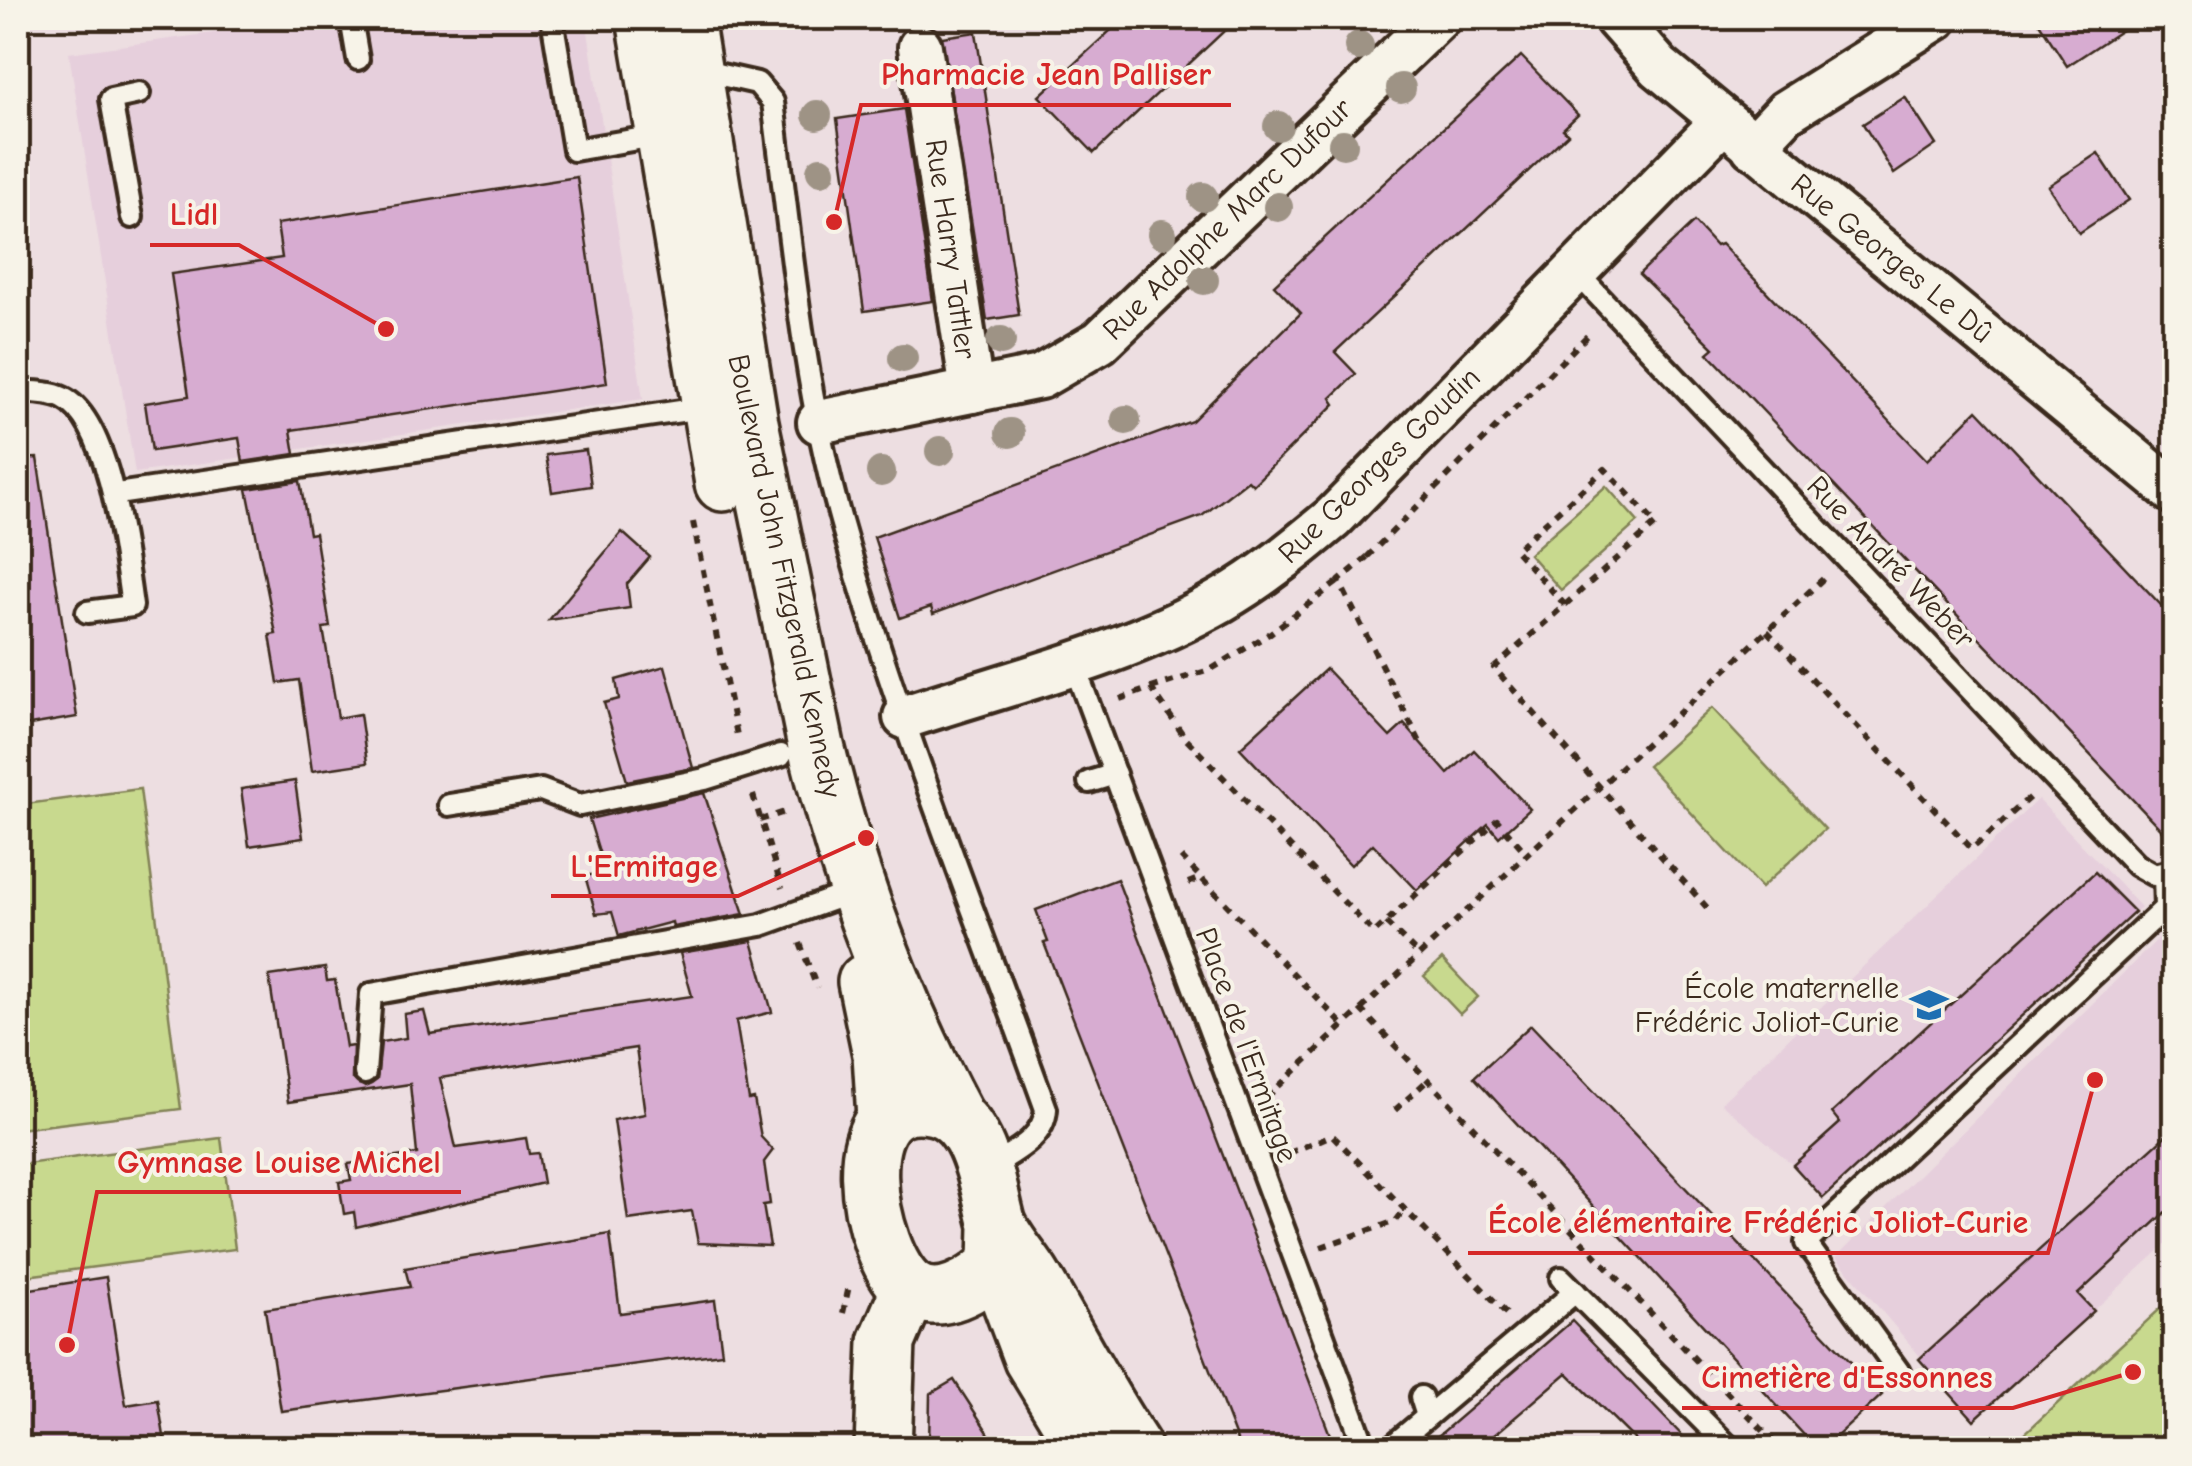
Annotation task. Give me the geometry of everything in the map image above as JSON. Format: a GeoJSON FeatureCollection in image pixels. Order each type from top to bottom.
{"type":"FeatureCollection","features":[{"type":"Feature","properties":{"kind":"main road","name":"Boulevard John Fitzgerald Kennedy"},"geometry":{"type":"LineString","coordinates":[[645,18],[708,407],[780,755],[796,808],[836,898],[873,1000],[885,1118],[872,1143],[867,1168],[889,1253],[910,1288]]}},
{"type":"Feature","properties":{"kind":"main road","name":"Boulevard John Fitzgerald Kennedy"},"geometry":{"type":"LineString","coordinates":[[689,43],[757,460],[828,798],[918,1042],[986,1170],[998,1245]]}},
{"type":"Feature","properties":{"kind":"main road"},"geometry":{"type":"LineString","coordinates":[[885,1118],[922,1106],[955,1115]]}},
{"type":"Feature","properties":{"kind":"main road"},"geometry":{"type":"LineString","coordinates":[[883,1448],[887,1342],[910,1288],[928,1296],[954,1293],[978,1281],[998,1245]]}},
{"type":"Feature","properties":{"kind":"main road"},"geometry":{"type":"LineString","coordinates":[[998,1245],[1032,1359],[1086,1448]]}},
{"type":"Feature","properties":{"kind":"main road"},"geometry":{"type":"LineString","coordinates":[[998,1245],[1134,1448]]}},
{"type":"Feature","properties":{"kind":"street","name":"Rue Adolphe Marc Dufour"},"geometry":{"type":"LineString","coordinates":[[818,422],[1040,376],[1100,342],[1438,18]]}},
{"type":"Feature","properties":{"kind":"street","name":"Rue Georges Le Dû"},"geometry":{"type":"LineString","coordinates":[[1616,18],[1659,67],[2063,396],[2174,492]]}},
{"type":"Feature","properties":{"kind":"street","name":"Rue Georges Goudin"},"geometry":{"type":"LineString","coordinates":[[905,717],[1156,632],[1221,601],[1278,565],[1333,518],[1575,270],[1738,134],[1786,112],[1936,18]]}},
{"type":"Feature","properties":{"kind":"street","name":"Rue Harry Tattler"},"geometry":{"type":"LineString","coordinates":[[920,47],[972,391]]}},
{"type":"Feature","properties":{"kind":"lane"},"geometry":{"type":"LineString","coordinates":[[351,18],[358,60]]}},
{"type":"Feature","properties":{"kind":"lane"},"geometry":{"type":"LineString","coordinates":[[552,18],[574,150],[663,134]]}},
{"type":"Feature","properties":{"kind":"lane"},"geometry":{"type":"LineString","coordinates":[[689,43],[756,83],[773,102],[805,356],[841,520],[905,717],[1046,1109],[1045,1124],[1036,1136],[986,1170]]}},
{"type":"Feature","properties":{"kind":"lane"},"geometry":{"type":"LineString","coordinates":[[132,216],[111,99],[139,93]]}},
{"type":"Feature","properties":{"kind":"lane","name":"Rue André Weber"},"geometry":{"type":"LineString","coordinates":[[1575,270],[2136,864],[2154,875],[2169,872]]}},
{"type":"Feature","properties":{"kind":"lane"},"geometry":{"type":"LineString","coordinates":[[18,391],[64,398],[85,422],[116,494],[132,606],[87,612]]}},
{"type":"Feature","properties":{"kind":"lane"},"geometry":{"type":"LineString","coordinates":[[116,494],[708,407]]}},
{"type":"Feature","properties":{"kind":"lane","name":"Place de l'Ermitage"},"geometry":{"type":"LineString","coordinates":[[1073,662],[1366,1448]]}},
{"type":"Feature","properties":{"kind":"lane"},"geometry":{"type":"LineString","coordinates":[[449,805],[540,790],[580,805],[706,779],[780,755]]}},
{"type":"Feature","properties":{"kind":"lane"},"geometry":{"type":"LineString","coordinates":[[1089,782],[1114,774]]}},
{"type":"Feature","properties":{"kind":"lane"},"geometry":{"type":"LineString","coordinates":[[1900,1372],[1806,1243],[2164,908],[2169,872]]}},
{"type":"Feature","properties":{"kind":"lane"},"geometry":{"type":"LineString","coordinates":[[366,1073],[372,994],[761,925],[836,898]]}},
{"type":"Feature","properties":{"kind":"lane"},"geometry":{"type":"LineString","coordinates":[[1390,1448],[1424,1406],[1526,1334],[1569,1285],[1730,1448]]}},
{"type":"Feature","properties":{"kind":"path"},"geometry":{"type":"LineString","coordinates":[[1090,708],[1210,670],[1269,634],[1339,581],[1368,557],[1612,310]]}},
{"type":"Feature","properties":{"kind":"path"},"geometry":{"type":"LineString","coordinates":[[1565,605],[1515,550],[1605,469],[1656,524],[1565,605],[1494,668],[1710,911]]}},
{"type":"Feature","properties":{"kind":"path"},"geometry":{"type":"LineString","coordinates":[[1333,518],[1368,557]]}},
{"type":"Feature","properties":{"kind":"path"},"geometry":{"type":"LineString","coordinates":[[1243,1119],[1828,574],[1836,549]]}},
{"type":"Feature","properties":{"kind":"path"},"geometry":{"type":"LineString","coordinates":[[1339,581],[1420,742]]}},
{"type":"Feature","properties":{"kind":"path"},"geometry":{"type":"LineString","coordinates":[[1767,631],[1972,849],[2054,775]]}},
{"type":"Feature","properties":{"kind":"path"},"geometry":{"type":"LineString","coordinates":[[1151,688],[1186,739],[1374,933],[1497,820],[1527,854]]}},
{"type":"Feature","properties":{"kind":"path"},"geometry":{"type":"LineString","coordinates":[[1160,896],[1200,878],[1343,1025]]}},
{"type":"Feature","properties":{"kind":"path"},"geometry":{"type":"LineString","coordinates":[[1386,922],[1419,954]]}},
{"type":"Feature","properties":{"kind":"path"},"geometry":{"type":"LineString","coordinates":[[1360,1009],[1780,1448]]}},
{"type":"Feature","properties":{"kind":"path"},"geometry":{"type":"LineString","coordinates":[[1395,1110],[1428,1080]]}},
{"type":"Feature","properties":{"kind":"path"},"geometry":{"type":"LineString","coordinates":[[1260,1165],[1332,1135],[1526,1334]]}},
{"type":"Feature","properties":{"kind":"path"},"geometry":{"type":"LineString","coordinates":[[1294,1256],[1396,1221],[1405,1210]]}},
{"type":"Feature","properties":{"kind":"shaded area"},"geometry":{"type":"Polygon","coordinates":[[[321,18],[586,18],[643,399],[135,473],[69,53],[321,18]]]}},
{"type":"Feature","properties":{"kind":"shaded area","name":"École maternelle Frédéric Joliot-Curie"},"geometry":{"type":"Polygon","coordinates":[[[2038,799],[2141,907],[1823,1198],[1793,1165],[1721,1103],[2038,799]]]}},
{"type":"Feature","properties":{"kind":"shaded area"},"geometry":{"type":"Polygon","coordinates":[[[2174,923],[2174,1237],[1974,1420],[1836,1257],[2174,923]]]}},
{"type":"Feature","properties":{"kind":"green space"},"geometry":{"type":"Polygon","coordinates":[[[1606,486],[1638,522],[1561,590],[1529,554],[1606,486]]]}},
{"type":"Feature","properties":{"kind":"green space"},"geometry":{"type":"Polygon","coordinates":[[[1712,708],[1825,829],[1761,888],[1648,766],[1712,708]]]}},
{"type":"Feature","properties":{"kind":"green space"},"geometry":{"type":"Polygon","coordinates":[[[140,789],[181,1109],[18,1129],[18,805],[140,789]]]}},
{"type":"Feature","properties":{"kind":"green space"},"geometry":{"type":"Polygon","coordinates":[[[1442,959],[1478,997],[1460,1014],[1424,976],[1442,959]]]}},
{"type":"Feature","properties":{"kind":"green space"},"geometry":{"type":"Polygon","coordinates":[[[221,1138],[235,1249],[18,1277],[18,1165],[221,1138]]]}},
{"type":"Feature","properties":{"kind":"green space"},"geometry":{"type":"Polygon","coordinates":[[[2174,1296],[2174,1448],[2009,1448],[2174,1296]]]}},
{"type":"Feature","properties":{"kind":"building"},"geometry":{"type":"Polygon","coordinates":[[[1124,18],[1238,18],[1094,153],[1039,96],[1124,18]]]}},
{"type":"Feature","properties":{"kind":"building"},"geometry":{"type":"Polygon","coordinates":[[[2036,18],[2140,18],[2067,66],[2036,18]]]}},
{"type":"Feature","properties":{"kind":"building"},"geometry":{"type":"Polygon","coordinates":[[[976,32],[1019,315],[987,320],[942,37],[976,32]]]}},
{"type":"Feature","properties":{"kind":"building"},"geometry":{"type":"Polygon","coordinates":[[[1521,56],[1578,115],[1563,129],[1568,134],[1335,352],[1356,374],[1331,398],[1335,404],[1253,485],[1248,480],[1202,516],[933,614],[931,607],[900,618],[874,537],[1192,421],[1301,313],[1274,285],[1521,56]]]}},
{"type":"Feature","properties":{"kind":"building"},"geometry":{"type":"Polygon","coordinates":[[[1905,97],[1936,145],[1894,174],[1863,124],[1905,97]]]}},
{"type":"Feature","properties":{"kind":"building"},"geometry":{"type":"Polygon","coordinates":[[[904,109],[933,301],[864,311],[837,119],[904,109]]]}},
{"type":"Feature","properties":{"kind":"building"},"geometry":{"type":"Polygon","coordinates":[[[2098,153],[2129,200],[2079,233],[2048,186],[2098,153]]]}},
{"type":"Feature","properties":{"kind":"building"},"geometry":{"type":"Polygon","coordinates":[[[577,177],[607,383],[291,430],[295,454],[243,462],[239,438],[152,451],[145,403],[189,396],[171,274],[282,258],[277,224],[577,177]]]}},
{"type":"Feature","properties":{"kind":"building"},"geometry":{"type":"Polygon","coordinates":[[[1694,222],[1716,246],[1721,244],[1927,460],[1977,410],[2174,619],[2174,843],[1708,353],[1714,348],[1639,274],[1694,222]]]}},
{"type":"Feature","properties":{"kind":"building"},"geometry":{"type":"Polygon","coordinates":[[[586,450],[591,486],[552,492],[546,455],[586,450]]]}},
{"type":"Feature","properties":{"kind":"building"},"geometry":{"type":"Polygon","coordinates":[[[37,458],[77,717],[18,727],[18,459],[37,458]]]}},
{"type":"Feature","properties":{"kind":"building"},"geometry":{"type":"Polygon","coordinates":[[[300,481],[309,534],[315,533],[330,627],[323,628],[338,718],[360,714],[367,763],[312,771],[299,680],[278,683],[270,635],[276,634],[247,489],[300,481]]]}},
{"type":"Feature","properties":{"kind":"building"},"geometry":{"type":"Polygon","coordinates":[[[622,532],[650,557],[627,584],[630,608],[549,620],[622,532]]]}},
{"type":"Feature","properties":{"kind":"building"},"geometry":{"type":"Polygon","coordinates":[[[665,666],[693,768],[627,781],[604,703],[619,699],[616,680],[665,666]]]}},
{"type":"Feature","properties":{"kind":"building"},"geometry":{"type":"Polygon","coordinates":[[[1326,669],[1390,737],[1404,724],[1448,774],[1474,750],[1530,809],[1499,837],[1488,824],[1417,890],[1373,844],[1351,865],[1240,748],[1326,669]]]}},
{"type":"Feature","properties":{"kind":"building"},"geometry":{"type":"Polygon","coordinates":[[[295,781],[303,838],[249,846],[241,789],[295,781]]]}},
{"type":"Feature","properties":{"kind":"building"},"geometry":{"type":"Polygon","coordinates":[[[704,793],[744,914],[673,927],[672,922],[619,936],[612,912],[596,914],[585,876],[596,874],[591,858],[600,855],[589,819],[704,793]]]}},
{"type":"Feature","properties":{"kind":"building"},"geometry":{"type":"Polygon","coordinates":[[[2095,872],[2135,912],[1823,1198],[1793,1165],[1840,1123],[1832,1113],[2095,872]]]}},
{"type":"Feature","properties":{"kind":"building"},"geometry":{"type":"Polygon","coordinates":[[[1117,879],[1332,1440],[1310,1448],[1240,1448],[1044,943],[1048,942],[1036,910],[1117,879]]]}},
{"type":"Feature","properties":{"kind":"building"},"geometry":{"type":"Polygon","coordinates":[[[752,941],[772,1012],[736,1021],[749,1100],[754,1099],[761,1137],[773,1150],[764,1162],[770,1204],[763,1205],[770,1246],[698,1243],[692,1211],[628,1220],[614,1120],[645,1114],[636,1048],[440,1078],[456,1148],[526,1138],[529,1154],[538,1153],[543,1183],[356,1227],[354,1212],[344,1214],[339,1182],[351,1180],[348,1164],[417,1154],[410,1084],[288,1102],[269,976],[325,968],[327,981],[335,980],[346,1047],[353,1046],[352,1078],[365,1087],[377,1080],[381,1042],[406,1038],[404,1014],[424,1011],[430,1034],[692,996],[680,953],[752,941]]]}},
{"type":"Feature","properties":{"kind":"building"},"geometry":{"type":"Polygon","coordinates":[[[1531,1025],[1882,1395],[1824,1448],[1816,1448],[1474,1077],[1531,1025]]]}},
{"type":"Feature","properties":{"kind":"building"},"geometry":{"type":"Polygon","coordinates":[[[2174,1128],[2174,1205],[2078,1294],[2094,1311],[1974,1420],[1919,1359],[2174,1128]]]}},
{"type":"Feature","properties":{"kind":"building"},"geometry":{"type":"Polygon","coordinates":[[[610,1234],[620,1313],[715,1300],[722,1353],[281,1411],[265,1309],[410,1287],[405,1268],[610,1234]]]}},
{"type":"Feature","properties":{"kind":"building"},"geometry":{"type":"Polygon","coordinates":[[[106,1277],[126,1405],[158,1400],[166,1448],[18,1448],[18,1291],[106,1277]]]}},
{"type":"Feature","properties":{"kind":"building"},"geometry":{"type":"Polygon","coordinates":[[[1572,1321],[1694,1448],[1643,1448],[1567,1373],[1479,1448],[1424,1448],[1572,1321]]]}},
{"type":"Feature","properties":{"kind":"building"},"geometry":{"type":"Polygon","coordinates":[[[954,1380],[998,1448],[929,1448],[930,1394],[954,1380]]]}},
{"type":"Feature","properties":{"kind":"place","name":"Pharmacie Jean Palliser"},"geometry":{"type":"Point","coordinates":[834,222]}},
{"type":"Feature","properties":{"kind":"place","name":"Lidl"},"geometry":{"type":"Point","coordinates":[386,329]}},
{"type":"Feature","properties":{"kind":"place","name":"L'Ermitage"},"geometry":{"type":"Point","coordinates":[866,838]}},
{"type":"Feature","properties":{"kind":"place","name":"École maternelle Frédéric Joliot-Curie"},"geometry":{"type":"Point","coordinates":[1929,1005]}},
{"type":"Feature","properties":{"kind":"place","name":"École élémentaire Frédéric Joliot-Curie"},"geometry":{"type":"Point","coordinates":[2095,1080]}},
{"type":"Feature","properties":{"kind":"place","name":"Gymnase Louise Michel"},"geometry":{"type":"Point","coordinates":[67,1345]}},
{"type":"Feature","properties":{"kind":"place","name":"Cimetière d'Essonnes"},"geometry":{"type":"Point","coordinates":[2133,1372]}}]}
